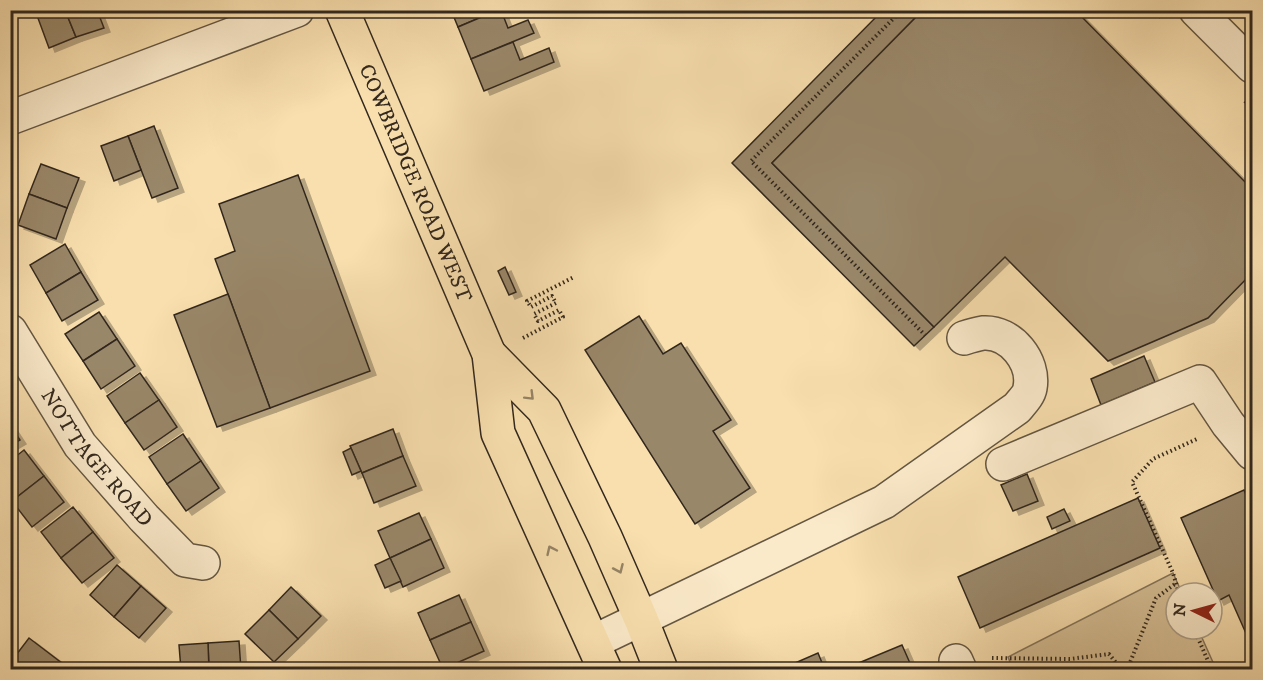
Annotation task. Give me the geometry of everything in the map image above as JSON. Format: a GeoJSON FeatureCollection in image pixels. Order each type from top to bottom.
{"type":"FeatureCollection","features":[{"type":"Feature","properties":{"kind":"highway","name":"COWBRIDGE ROAD WEST"},"geometry":{"type":"LineString","coordinates":[[342,10],[489,354],[498,433],[599,656]]}},
{"type":"Feature","properties":{"kind":"highway","name":"COWBRIDGE ROAD WEST"},"geometry":{"type":"LineString","coordinates":[[489,354],[544,410],[641,619],[659,669]]}},
{"type":"Feature","properties":{"kind":"street"},"geometry":{"type":"LineString","coordinates":[[10,118],[297,10]]}},
{"type":"Feature","properties":{"kind":"street"},"geometry":{"type":"LineString","coordinates":[[1196,10],[1252,66]]}},
{"type":"Feature","properties":{"kind":"street","name":"NOTTAGE ROAD"},"geometry":{"type":"LineString","coordinates":[[10,332],[80,445],[144,518],[185,560],[203,563]]}},
{"type":"Feature","properties":{"kind":"street"},"geometry":{"type":"LineString","coordinates":[[599,656],[641,619],[884,502],[1017,408],[1030,389],[1028,365],[1016,346],[999,336],[984,333],[964,338]]}},
{"type":"Feature","properties":{"kind":"street"},"geometry":{"type":"LineString","coordinates":[[1004,464],[1200,382],[1228,424],[1252,453]]}},
{"type":"Feature","properties":{"kind":"path"},"geometry":{"type":"LineString","coordinates":[[902,10],[751,161],[925,335]]}},
{"type":"Feature","properties":{"kind":"path"},"geometry":{"type":"LineString","coordinates":[[489,354],[562,317],[559,310],[538,321],[534,314],[556,303],[552,296],[531,307],[528,301],[574,278]]}},
{"type":"Feature","properties":{"kind":"path"},"geometry":{"type":"LineString","coordinates":[[1174,581],[1173,573],[1132,482],[1153,459],[1228,424]]}},
{"type":"Feature","properties":{"kind":"path"},"geometry":{"type":"LineString","coordinates":[[1127,669],[1156,598],[1164,592]]}},
{"type":"Feature","properties":{"kind":"path"},"geometry":{"type":"LineString","coordinates":[[1199,641],[1212,669]]}},
{"type":"Feature","properties":{"kind":"path"},"geometry":{"type":"LineString","coordinates":[[958,665],[1008,657],[1070,659],[1109,654],[1122,669]]}},
{"type":"Feature","properties":{"kind":"shaded area"},"geometry":{"type":"Polygon","coordinates":[[[1173,573],[1177,581],[1164,581],[1164,641],[1203,641],[1216,669],[1013,669],[1008,657],[1173,573]]]}},
{"type":"Feature","properties":{"kind":"building"},"geometry":{"type":"Polygon","coordinates":[[[35,10],[65,10],[76,37],[49,48],[35,10]]]}},
{"type":"Feature","properties":{"kind":"building"},"geometry":{"type":"Polygon","coordinates":[[[65,10],[97,10],[104,28],[76,37],[65,10]]]}},
{"type":"Feature","properties":{"kind":"building"},"geometry":{"type":"Polygon","coordinates":[[[451,10],[498,10],[458,27],[451,10]]]}},
{"type":"Feature","properties":{"kind":"building"},"geometry":{"type":"Polygon","coordinates":[[[501,10],[508,28],[528,20],[534,33],[471,59],[458,27],[501,10]]]}},
{"type":"Feature","properties":{"kind":"building"},"geometry":{"type":"Polygon","coordinates":[[[883,10],[923,10],[772,163],[934,327],[914,346],[732,163],[883,10]]]}},
{"type":"Feature","properties":{"kind":"building"},"geometry":{"type":"Polygon","coordinates":[[[923,10],[1075,10],[1252,189],[1252,273],[1208,318],[1108,361],[1005,257],[934,327],[772,163],[923,10]]]}},
{"type":"Feature","properties":{"kind":"building"},"geometry":{"type":"Polygon","coordinates":[[[513,42],[520,60],[549,48],[554,62],[484,91],[471,59],[513,42]]]}},
{"type":"Feature","properties":{"kind":"building"},"geometry":{"type":"Polygon","coordinates":[[[154,126],[178,188],[152,198],[128,136],[154,126]]]}},
{"type":"Feature","properties":{"kind":"building"},"geometry":{"type":"Polygon","coordinates":[[[128,136],[141,170],[114,181],[101,146],[128,136]]]}},
{"type":"Feature","properties":{"kind":"building"},"geometry":{"type":"Polygon","coordinates":[[[41,164],[79,178],[67,208],[29,194],[41,164]]]}},
{"type":"Feature","properties":{"kind":"building"},"geometry":{"type":"Polygon","coordinates":[[[298,175],[370,371],[270,408],[215,259],[235,251],[219,204],[298,175]]]}},
{"type":"Feature","properties":{"kind":"building"},"geometry":{"type":"Polygon","coordinates":[[[29,194],[67,208],[56,239],[18,225],[29,194]]]}},
{"type":"Feature","properties":{"kind":"building"},"geometry":{"type":"Polygon","coordinates":[[[65,244],[81,272],[46,293],[30,265],[65,244]]]}},
{"type":"Feature","properties":{"kind":"building"},"geometry":{"type":"Polygon","coordinates":[[[505,267],[516,292],[509,295],[498,271],[505,267]]]}},
{"type":"Feature","properties":{"kind":"building"},"geometry":{"type":"Polygon","coordinates":[[[81,272],[98,300],[62,321],[46,293],[81,272]]]}},
{"type":"Feature","properties":{"kind":"building"},"geometry":{"type":"Polygon","coordinates":[[[228,294],[270,408],[217,427],[174,315],[228,294]]]}},
{"type":"Feature","properties":{"kind":"building"},"geometry":{"type":"Polygon","coordinates":[[[99,312],[117,339],[83,361],[65,334],[99,312]]]}},
{"type":"Feature","properties":{"kind":"building"},"geometry":{"type":"Polygon","coordinates":[[[639,316],[663,354],[681,343],[731,420],[713,431],[750,488],[695,524],[585,350],[639,316]]]}},
{"type":"Feature","properties":{"kind":"building"},"geometry":{"type":"Polygon","coordinates":[[[117,339],[135,366],[101,389],[83,361],[117,339]]]}},
{"type":"Feature","properties":{"kind":"building"},"geometry":{"type":"Polygon","coordinates":[[[1144,356],[1155,382],[1101,405],[1091,379],[1144,356]]]}},
{"type":"Feature","properties":{"kind":"building"},"geometry":{"type":"Polygon","coordinates":[[[140,373],[159,400],[125,423],[107,396],[140,373]]]}},
{"type":"Feature","properties":{"kind":"building"},"geometry":{"type":"Polygon","coordinates":[[[159,400],[177,427],[144,450],[125,423],[159,400]]]}},
{"type":"Feature","properties":{"kind":"building"},"geometry":{"type":"Polygon","coordinates":[[[10,425],[20,440],[10,446],[10,425]]]}},
{"type":"Feature","properties":{"kind":"building"},"geometry":{"type":"Polygon","coordinates":[[[393,429],[403,456],[362,473],[350,446],[393,429]]]}},
{"type":"Feature","properties":{"kind":"building"},"geometry":{"type":"Polygon","coordinates":[[[183,434],[201,461],[167,484],[149,457],[183,434]]]}},
{"type":"Feature","properties":{"kind":"building"},"geometry":{"type":"Polygon","coordinates":[[[351,448],[361,471],[352,475],[343,452],[351,448]]]}},
{"type":"Feature","properties":{"kind":"building"},"geometry":{"type":"Polygon","coordinates":[[[24,450],[44,476],[12,501],[10,461],[24,450]]]}},
{"type":"Feature","properties":{"kind":"building"},"geometry":{"type":"Polygon","coordinates":[[[403,456],[416,486],[374,503],[362,473],[403,456]]]}},
{"type":"Feature","properties":{"kind":"building"},"geometry":{"type":"Polygon","coordinates":[[[201,461],[219,488],[186,511],[167,484],[201,461]]]}},
{"type":"Feature","properties":{"kind":"building"},"geometry":{"type":"Polygon","coordinates":[[[1027,474],[1038,501],[1013,511],[1001,485],[1027,474]]]}},
{"type":"Feature","properties":{"kind":"building"},"geometry":{"type":"Polygon","coordinates":[[[44,476],[64,502],[32,527],[12,501],[44,476]]]}},
{"type":"Feature","properties":{"kind":"building"},"geometry":{"type":"Polygon","coordinates":[[[1244,490],[1252,509],[1252,647],[1229,595],[1224,598],[1224,581],[1209,581],[1181,518],[1244,490]]]}},
{"type":"Feature","properties":{"kind":"building"},"geometry":{"type":"Polygon","coordinates":[[[1138,498],[1160,548],[980,628],[958,577],[1138,498]]]}},
{"type":"Feature","properties":{"kind":"building"},"geometry":{"type":"Polygon","coordinates":[[[73,507],[93,532],[61,558],[41,532],[73,507]]]}},
{"type":"Feature","properties":{"kind":"building"},"geometry":{"type":"Polygon","coordinates":[[[1064,509],[1070,521],[1052,529],[1047,517],[1064,509]]]}},
{"type":"Feature","properties":{"kind":"building"},"geometry":{"type":"Polygon","coordinates":[[[419,513],[431,539],[390,558],[378,531],[419,513]]]}},
{"type":"Feature","properties":{"kind":"building"},"geometry":{"type":"Polygon","coordinates":[[[93,532],[114,558],[82,583],[61,558],[93,532]]]}},
{"type":"Feature","properties":{"kind":"building"},"geometry":{"type":"Polygon","coordinates":[[[431,539],[444,568],[403,587],[390,558],[431,539]]]}},
{"type":"Feature","properties":{"kind":"building"},"geometry":{"type":"Polygon","coordinates":[[[390,558],[401,581],[385,588],[375,565],[390,558]]]}},
{"type":"Feature","properties":{"kind":"building"},"geometry":{"type":"Polygon","coordinates":[[[117,565],[141,586],[114,617],[90,595],[117,565]]]}},
{"type":"Feature","properties":{"kind":"building"},"geometry":{"type":"Polygon","coordinates":[[[141,586],[166,608],[139,638],[114,617],[141,586]]]}},
{"type":"Feature","properties":{"kind":"building"},"geometry":{"type":"Polygon","coordinates":[[[291,587],[321,616],[298,639],[269,610],[291,587]]]}},
{"type":"Feature","properties":{"kind":"building"},"geometry":{"type":"Polygon","coordinates":[[[459,595],[471,622],[430,640],[418,613],[459,595]]]}},
{"type":"Feature","properties":{"kind":"building"},"geometry":{"type":"Polygon","coordinates":[[[269,610],[298,639],[274,662],[245,634],[269,610]]]}},
{"type":"Feature","properties":{"kind":"building"},"geometry":{"type":"Polygon","coordinates":[[[471,622],[484,651],[443,669],[430,640],[471,622]]]}},
{"type":"Feature","properties":{"kind":"building"},"geometry":{"type":"Polygon","coordinates":[[[29,638],[71,670],[10,670],[10,663],[29,638]]]}},
{"type":"Feature","properties":{"kind":"building"},"geometry":{"type":"Polygon","coordinates":[[[239,641],[241,670],[209,670],[208,643],[239,641]]]}},
{"type":"Feature","properties":{"kind":"building"},"geometry":{"type":"Polygon","coordinates":[[[208,643],[209,670],[181,670],[179,645],[208,643]]]}},
{"type":"Feature","properties":{"kind":"building"},"geometry":{"type":"Polygon","coordinates":[[[902,645],[913,670],[850,670],[849,667],[902,645]]]}},
{"type":"Feature","properties":{"kind":"building"},"geometry":{"type":"Polygon","coordinates":[[[818,653],[825,670],[779,670],[818,653]]]}}]}
